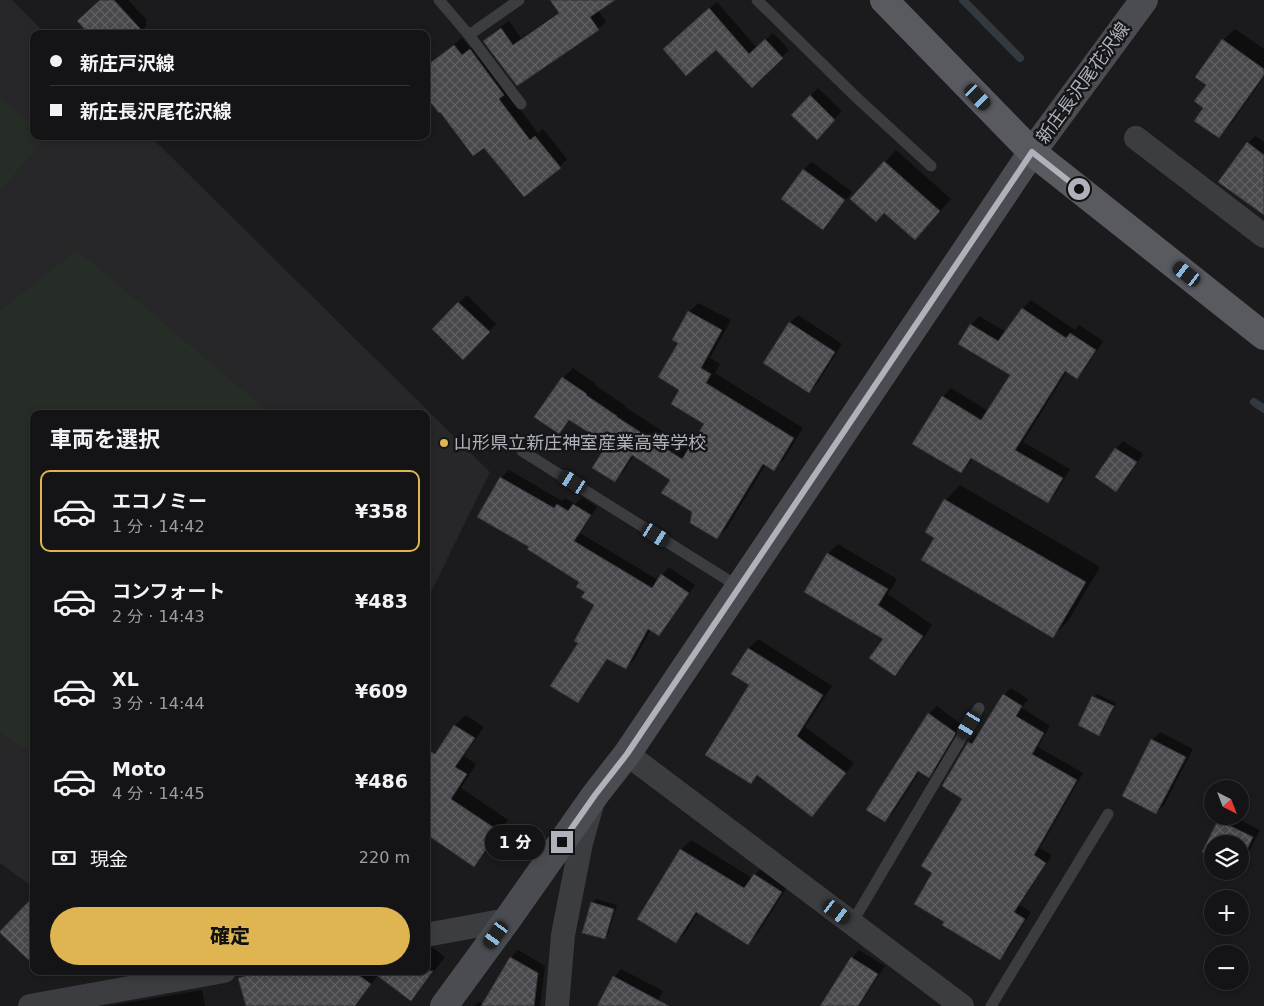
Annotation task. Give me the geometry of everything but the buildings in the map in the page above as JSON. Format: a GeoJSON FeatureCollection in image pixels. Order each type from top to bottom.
{"type":"FeatureCollection","features":[{"type":"Feature","properties":{"kind":"main road"},"geometry":{"type":"LineString","coordinates":[[884,0],[1032,152],[1264,336]]}},
{"type":"Feature","properties":{"kind":"main road","name":"新庄長沢尾花沢線"},"geometry":{"type":"LineString","coordinates":[[444,1006],[595,795],[627,754],[1032,152],[1144,0]]}},
{"type":"Feature","properties":{"kind":"street"},"geometry":{"type":"LineString","coordinates":[[1136,138],[1264,236]]}},
{"type":"Feature","properties":{"kind":"street"},"geometry":{"type":"LineString","coordinates":[[627,754],[962,1006]]}},
{"type":"Feature","properties":{"kind":"street"},"geometry":{"type":"LineString","coordinates":[[556,1006],[563,934],[581,843],[595,795]]}},
{"type":"Feature","properties":{"kind":"street"},"geometry":{"type":"LineString","coordinates":[[430,934],[507,920]]}},
{"type":"Feature","properties":{"kind":"street"},"geometry":{"type":"LineString","coordinates":[[30,1006],[202,975]]}},
{"type":"Feature","properties":{"kind":"lane"},"geometry":{"type":"LineString","coordinates":[[439,0],[470,35],[522,104]]}},
{"type":"Feature","properties":{"kind":"lane"},"geometry":{"type":"LineString","coordinates":[[470,35],[518,0]]}},
{"type":"Feature","properties":{"kind":"lane"},"geometry":{"type":"LineString","coordinates":[[757,0],[857,98],[931,166]]}},
{"type":"Feature","properties":{"kind":"lane"},"geometry":{"type":"LineString","coordinates":[[522,451],[740,587]]}},
{"type":"Feature","properties":{"kind":"lane"},"geometry":{"type":"LineString","coordinates":[[852,923],[979,708]]}},
{"type":"Feature","properties":{"kind":"lane"},"geometry":{"type":"LineString","coordinates":[[990,1006],[1108,814]]}},
{"type":"Feature","properties":{"kind":"shaded area","name":"山形県立新庄神室産業高等学校"},"geometry":{"type":"Polygon","coordinates":[[[0,0],[12,0],[42,30],[30,30],[30,140],[154,140],[427,410],[30,410],[30,885],[0,863],[0,0]]]}},
{"type":"Feature","properties":{"kind":"shaded area"},"geometry":{"type":"Polygon","coordinates":[[[0,98],[30,123],[30,140],[43,140],[0,191],[0,98]]]}},
{"type":"Feature","properties":{"kind":"shaded area"},"geometry":{"type":"Polygon","coordinates":[[[77,250],[266,410],[30,410],[30,752],[0,732],[0,311],[77,250]]]}},
{"type":"Feature","properties":{"kind":"shaded area","name":"山形県立新庄神室産業高等学校"},"geometry":{"type":"Polygon","coordinates":[[[430,413],[490,472],[430,594],[430,413]]]}},
{"type":"Feature","properties":{"kind":"waterway"},"geometry":{"type":"LineString","coordinates":[[963,0],[1020,58]]}},
{"type":"Feature","properties":{"kind":"waterway"},"geometry":{"type":"LineString","coordinates":[[1254,402],[1264,409]]}},
{"type":"Feature","properties":{"kind":"place","name":"山形県立新庄神室産業高等学校"},"geometry":{"type":"Point","coordinates":[444,443]}},
{"type":"Feature","properties":{"kind":"route"},"geometry":{"type":"LineString","coordinates":[[562,842],[627,754],[1032,152],[1079,189]]}}]}
